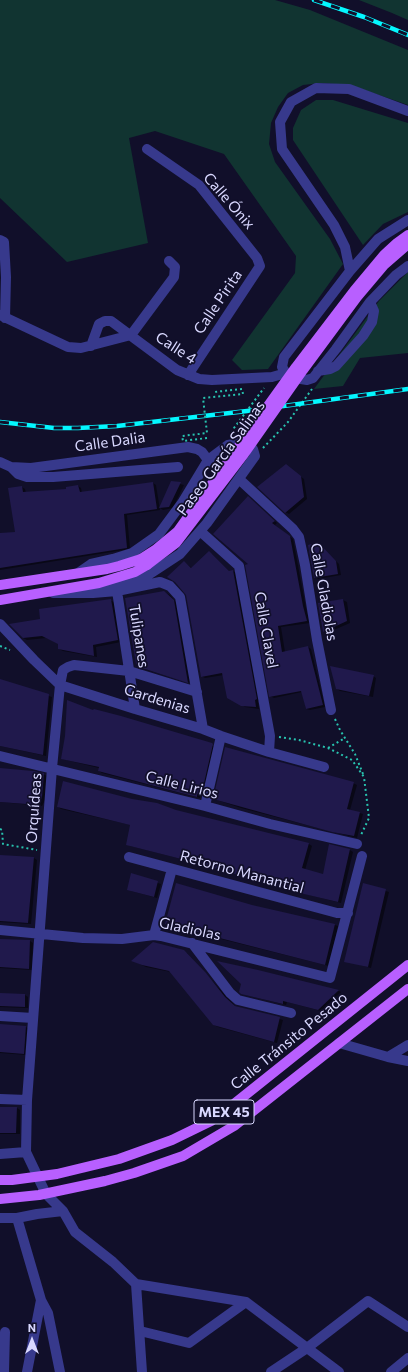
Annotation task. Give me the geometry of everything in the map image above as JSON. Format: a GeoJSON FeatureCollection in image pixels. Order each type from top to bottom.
{"type":"FeatureCollection","features":[{"type":"Feature","properties":{"kind":"main road","name":"Paseo García Salinas"},"geometry":{"type":"LineString","coordinates":[[0,600],[99,583],[135,572],[155,550],[178,531],[292,373],[354,291],[384,255],[397,242],[408,235]]}},
{"type":"Feature","properties":{"kind":"main road","name":"Paseo García Salinas"},"geometry":{"type":"LineString","coordinates":[[0,585],[144,562],[176,543],[244,454],[357,297],[384,265],[408,244]]}},
{"type":"Feature","properties":{"kind":"main road","name":"Calle Tránsito Pesado"},"geometry":{"type":"LineString","coordinates":[[0,1180],[57,1174],[119,1159],[172,1140],[211,1121],[408,965]]}},
{"type":"Feature","properties":{"kind":"main road","name":"MEX 45"},"geometry":{"type":"LineString","coordinates":[[0,1199],[46,1194],[105,1181],[134,1173],[183,1156],[234,1126],[408,989]]}},
{"type":"Feature","properties":{"kind":"street"},"geometry":{"type":"LineString","coordinates":[[350,271],[345,247],[334,225],[282,149],[280,122],[291,102],[316,88],[349,89],[408,111]]}},
{"type":"Feature","properties":{"kind":"street","name":"Calle Ónix"},"geometry":{"type":"LineString","coordinates":[[147,149],[199,185],[257,258],[260,266]]}},
{"type":"Feature","properties":{"kind":"street"},"geometry":{"type":"LineString","coordinates":[[408,220],[378,239],[350,271],[284,356],[282,367],[286,373],[295,378],[307,380],[315,374],[336,349],[370,302],[396,275],[408,266]]}},
{"type":"Feature","properties":{"kind":"street"},"geometry":{"type":"LineString","coordinates":[[2,241],[6,277],[2,319],[68,347],[81,348],[131,335],[174,277],[175,267],[169,261]]}},
{"type":"Feature","properties":{"kind":"street","name":"Calle Pirita"},"geometry":{"type":"LineString","coordinates":[[188,375],[260,266]]}},
{"type":"Feature","properties":{"kind":"street"},"geometry":{"type":"LineString","coordinates":[[315,374],[336,366],[363,336],[372,322],[374,311],[370,302]]}},
{"type":"Feature","properties":{"kind":"street","name":"Calle 4"},"geometry":{"type":"LineString","coordinates":[[91,346],[100,324],[105,321],[111,321],[177,370],[199,379],[212,380],[272,377],[286,373]]}},
{"type":"Feature","properties":{"kind":"street"},"geometry":{"type":"LineString","coordinates":[[78,573],[91,564],[132,553],[159,534],[182,503],[208,460],[228,446],[239,443],[253,449],[255,456],[200,531],[180,554],[148,575],[121,584],[99,583]]}},
{"type":"Feature","properties":{"kind":"street","name":"Calle Dalia"},"geometry":{"type":"LineString","coordinates":[[11,467],[31,468],[188,447],[202,452],[208,460]]}},
{"type":"Feature","properties":{"kind":"street"},"geometry":{"type":"LineString","coordinates":[[0,462],[11,467],[18,474],[28,477],[53,477],[178,467]]}},
{"type":"Feature","properties":{"kind":"street","name":"Calle Gladiolas"},"geometry":{"type":"LineString","coordinates":[[239,479],[299,537],[331,710]]}},
{"type":"Feature","properties":{"kind":"street","name":"Calle Clavel"},"geometry":{"type":"LineString","coordinates":[[200,531],[238,566],[270,736],[269,752]]}},
{"type":"Feature","properties":{"kind":"street"},"geometry":{"type":"LineString","coordinates":[[47,592],[72,594],[117,591],[160,582],[170,586],[180,597],[203,729]]}},
{"type":"Feature","properties":{"kind":"street","name":"Tulipanes"},"geometry":{"type":"LineString","coordinates":[[117,591],[135,709]]}},
{"type":"Feature","properties":{"kind":"street","name":"Gardenias"},"geometry":{"type":"LineString","coordinates":[[1,625],[38,665],[60,684],[135,709],[203,729],[269,752],[324,767]]}},
{"type":"Feature","properties":{"kind":"street","name":"Orquídeas"},"geometry":{"type":"LineString","coordinates":[[26,1152],[27,1100],[52,768],[60,684],[63,670],[74,665],[129,671]]}},
{"type":"Feature","properties":{"kind":"street"},"geometry":{"type":"LineString","coordinates":[[129,671],[196,692]]}},
{"type":"Feature","properties":{"kind":"street"},"geometry":{"type":"LineString","coordinates":[[205,806],[221,736]]}},
{"type":"Feature","properties":{"kind":"street","name":"Calle Lirios"},"geometry":{"type":"LineString","coordinates":[[0,756],[205,806],[270,824],[357,844]]}},
{"type":"Feature","properties":{"kind":"street"},"geometry":{"type":"LineString","coordinates":[[348,913],[362,856]]}},
{"type":"Feature","properties":{"kind":"street","name":"Retorno Manantial"},"geometry":{"type":"LineString","coordinates":[[129,857],[337,913],[348,913]]}},
{"type":"Feature","properties":{"kind":"street"},"geometry":{"type":"LineString","coordinates":[[154,935],[172,869]]}},
{"type":"Feature","properties":{"kind":"street","name":"Gladiolas"},"geometry":{"type":"LineString","coordinates":[[0,930],[83,938],[122,939],[154,935],[192,943],[330,978],[348,913]]}},
{"type":"Feature","properties":{"kind":"street"},"geometry":{"type":"LineString","coordinates":[[192,943],[230,993],[238,1000],[290,1013]]}},
{"type":"Feature","properties":{"kind":"street"},"geometry":{"type":"LineString","coordinates":[[0,1016],[33,1018]]}},
{"type":"Feature","properties":{"kind":"street"},"geometry":{"type":"LineString","coordinates":[[339,1044],[408,1061]]}},
{"type":"Feature","properties":{"kind":"street"},"geometry":{"type":"LineString","coordinates":[[388,1057],[408,1045]]}},
{"type":"Feature","properties":{"kind":"street"},"geometry":{"type":"LineString","coordinates":[[0,1098],[27,1100]]}},
{"type":"Feature","properties":{"kind":"street"},"geometry":{"type":"LineString","coordinates":[[0,1154],[26,1152],[46,1194],[63,1211],[75,1232],[113,1262],[136,1284],[246,1302],[339,1372]]}},
{"type":"Feature","properties":{"kind":"street"},"geometry":{"type":"LineString","coordinates":[[0,1218],[17,1218],[63,1211]]}},
{"type":"Feature","properties":{"kind":"street"},"geometry":{"type":"LineString","coordinates":[[17,1218],[41,1300],[48,1312],[60,1372]]}},
{"type":"Feature","properties":{"kind":"street"},"geometry":{"type":"LineString","coordinates":[[136,1284],[142,1372]]}},
{"type":"Feature","properties":{"kind":"street"},"geometry":{"type":"LineString","coordinates":[[28,1372],[41,1300]]}},
{"type":"Feature","properties":{"kind":"street"},"geometry":{"type":"LineString","coordinates":[[271,1372],[308,1348],[368,1301],[408,1327]]}},
{"type":"Feature","properties":{"kind":"street"},"geometry":{"type":"LineString","coordinates":[[140,1331],[189,1343],[246,1302]]}},
{"type":"Feature","properties":{"kind":"street"},"geometry":{"type":"LineString","coordinates":[[4,1372],[5,1332]]}},
{"type":"Feature","properties":{"kind":"street"},"geometry":{"type":"LineString","coordinates":[[395,1371],[408,1358]]}},
{"type":"Feature","properties":{"kind":"path"},"geometry":{"type":"LineString","coordinates":[[255,456],[288,422],[312,389],[315,374]]}},
{"type":"Feature","properties":{"kind":"path"},"geometry":{"type":"LineString","coordinates":[[228,446],[234,428],[272,377]]}},
{"type":"Feature","properties":{"kind":"path"},"geometry":{"type":"LineString","coordinates":[[207,438],[183,441],[182,436],[206,433],[203,398],[243,394],[242,389],[214,392]]}},
{"type":"Feature","properties":{"kind":"path"},"geometry":{"type":"LineString","coordinates":[[331,710],[355,754],[364,777],[370,818],[357,844]]}},
{"type":"Feature","properties":{"kind":"path"},"geometry":{"type":"LineString","coordinates":[[270,736],[299,740],[328,748],[352,760],[364,777]]}},
{"type":"Feature","properties":{"kind":"path"},"geometry":{"type":"LineString","coordinates":[[328,748],[345,738]]}},
{"type":"Feature","properties":{"kind":"path"},"geometry":{"type":"LineString","coordinates":[[0,829],[2,830],[3,844],[46,851]]}},
{"type":"Feature","properties":{"kind":"green space"},"geometry":{"type":"Polygon","coordinates":[[[0,0],[275,0],[310,10],[408,50],[408,105],[350,85],[320,83],[303,85],[288,93],[278,107],[271,123],[269,144],[275,162],[330,239],[343,264],[268,369],[242,370],[232,360],[295,273],[296,256],[224,154],[155,131],[129,138],[148,243],[67,262],[0,198],[0,0]]]}},
{"type":"Feature","properties":{"kind":"green space"},"geometry":{"type":"Polygon","coordinates":[[[359,0],[408,0],[408,20],[392,13],[359,0]]]}},
{"type":"Feature","properties":{"kind":"green space"},"geometry":{"type":"Polygon","coordinates":[[[316,100],[333,100],[408,123],[408,212],[383,224],[363,245],[293,140],[293,128],[301,110],[316,100]]]}},
{"type":"Feature","properties":{"kind":"green space"},"geometry":{"type":"Polygon","coordinates":[[[408,272],[408,353],[360,358],[343,386],[314,389],[379,301],[408,272]]]}},
{"type":"Feature","properties":{"kind":"building"},"geometry":{"type":"Polygon","coordinates":[[[286,464],[301,476],[304,497],[285,513],[257,487],[286,464]]]}},
{"type":"Feature","properties":{"kind":"building"},"geometry":{"type":"Polygon","coordinates":[[[171,481],[181,482],[169,507],[159,508],[171,481]]]}},
{"type":"Feature","properties":{"kind":"building"},"geometry":{"type":"Polygon","coordinates":[[[153,482],[157,509],[124,514],[127,548],[0,568],[0,533],[15,532],[8,488],[22,486],[23,492],[66,489],[66,487],[78,485],[80,492],[153,482]]]}},
{"type":"Feature","properties":{"kind":"building"},"geometry":{"type":"Polygon","coordinates":[[[248,496],[275,521],[272,523],[290,536],[307,621],[278,626],[282,652],[308,646],[323,705],[306,709],[301,691],[269,697],[245,565],[248,564],[213,534],[248,496]]]}},
{"type":"Feature","properties":{"kind":"building"},"geometry":{"type":"Polygon","coordinates":[[[318,542],[336,561],[338,574],[314,578],[308,545],[318,542]]]}},
{"type":"Feature","properties":{"kind":"building"},"geometry":{"type":"Polygon","coordinates":[[[209,551],[229,571],[233,570],[257,699],[255,700],[256,707],[241,706],[227,698],[222,673],[201,677],[186,595],[175,582],[167,577],[184,561],[191,568],[209,551]]]}},
{"type":"Feature","properties":{"kind":"building"},"geometry":{"type":"Polygon","coordinates":[[[164,591],[174,600],[188,683],[142,668],[136,664],[125,598],[164,591]]]}},
{"type":"Feature","properties":{"kind":"building"},"geometry":{"type":"Polygon","coordinates":[[[111,599],[118,640],[93,645],[94,656],[58,649],[58,644],[42,636],[23,638],[9,624],[40,619],[39,609],[111,599]]]}},
{"type":"Feature","properties":{"kind":"building"},"geometry":{"type":"Polygon","coordinates":[[[343,599],[347,621],[323,632],[318,603],[343,599]]]}},
{"type":"Feature","properties":{"kind":"building"},"geometry":{"type":"Polygon","coordinates":[[[330,666],[374,675],[369,696],[336,689],[330,666]]]}},
{"type":"Feature","properties":{"kind":"building"},"geometry":{"type":"Polygon","coordinates":[[[0,679],[49,694],[43,755],[0,746],[0,679]]]}},
{"type":"Feature","properties":{"kind":"building"},"geometry":{"type":"Polygon","coordinates":[[[67,700],[93,710],[121,716],[212,743],[201,796],[197,794],[197,797],[181,793],[98,771],[99,767],[61,759],[65,736],[67,700]]]}},
{"type":"Feature","properties":{"kind":"building"},"geometry":{"type":"Polygon","coordinates":[[[225,747],[354,782],[347,809],[360,812],[354,836],[332,832],[213,799],[225,747]]]}},
{"type":"Feature","properties":{"kind":"building"},"geometry":{"type":"Polygon","coordinates":[[[0,768],[44,773],[42,797],[39,805],[0,802],[0,768]]]}},
{"type":"Feature","properties":{"kind":"building"},"geometry":{"type":"Polygon","coordinates":[[[63,781],[132,799],[157,803],[176,810],[309,843],[302,868],[323,874],[329,844],[350,849],[338,902],[126,845],[130,825],[57,807],[63,781]]]}},
{"type":"Feature","properties":{"kind":"building"},"geometry":{"type":"Polygon","coordinates":[[[0,855],[34,857],[28,923],[0,921],[0,855]]]}},
{"type":"Feature","properties":{"kind":"building"},"geometry":{"type":"Polygon","coordinates":[[[131,873],[158,881],[154,897],[127,890],[131,873]]]}},
{"type":"Feature","properties":{"kind":"building"},"geometry":{"type":"Polygon","coordinates":[[[176,883],[252,905],[335,924],[325,965],[165,924],[176,883]]]}},
{"type":"Feature","properties":{"kind":"building"},"geometry":{"type":"Polygon","coordinates":[[[363,883],[386,889],[368,967],[344,962],[363,883]]]}},
{"type":"Feature","properties":{"kind":"building"},"geometry":{"type":"Polygon","coordinates":[[[0,939],[30,940],[29,969],[0,967],[0,939]]]}},
{"type":"Feature","properties":{"kind":"building"},"geometry":{"type":"Polygon","coordinates":[[[153,942],[184,950],[206,973],[225,997],[235,1006],[280,1017],[274,1042],[213,1025],[169,971],[131,961],[153,942]]]}},
{"type":"Feature","properties":{"kind":"building"},"geometry":{"type":"Polygon","coordinates":[[[217,961],[339,990],[318,1010],[283,1001],[283,1004],[241,994],[239,992],[241,984],[217,961]]]}},
{"type":"Feature","properties":{"kind":"building"},"geometry":{"type":"Polygon","coordinates":[[[0,993],[25,994],[25,1007],[0,1006],[0,993]]]}},
{"type":"Feature","properties":{"kind":"building"},"geometry":{"type":"Polygon","coordinates":[[[0,1024],[26,1026],[24,1054],[0,1052],[0,1024]]]}},
{"type":"Feature","properties":{"kind":"building"},"geometry":{"type":"Polygon","coordinates":[[[0,1107],[17,1107],[16,1133],[0,1133],[0,1107]]]}},
{"type":"Feature","properties":{"kind":"railway"},"geometry":{"type":"LineString","coordinates":[[314,0],[364,17],[408,35]]}},
{"type":"Feature","properties":{"kind":"railway"},"geometry":{"type":"LineString","coordinates":[[0,422],[54,428],[117,426],[247,411],[408,389]]}}]}
